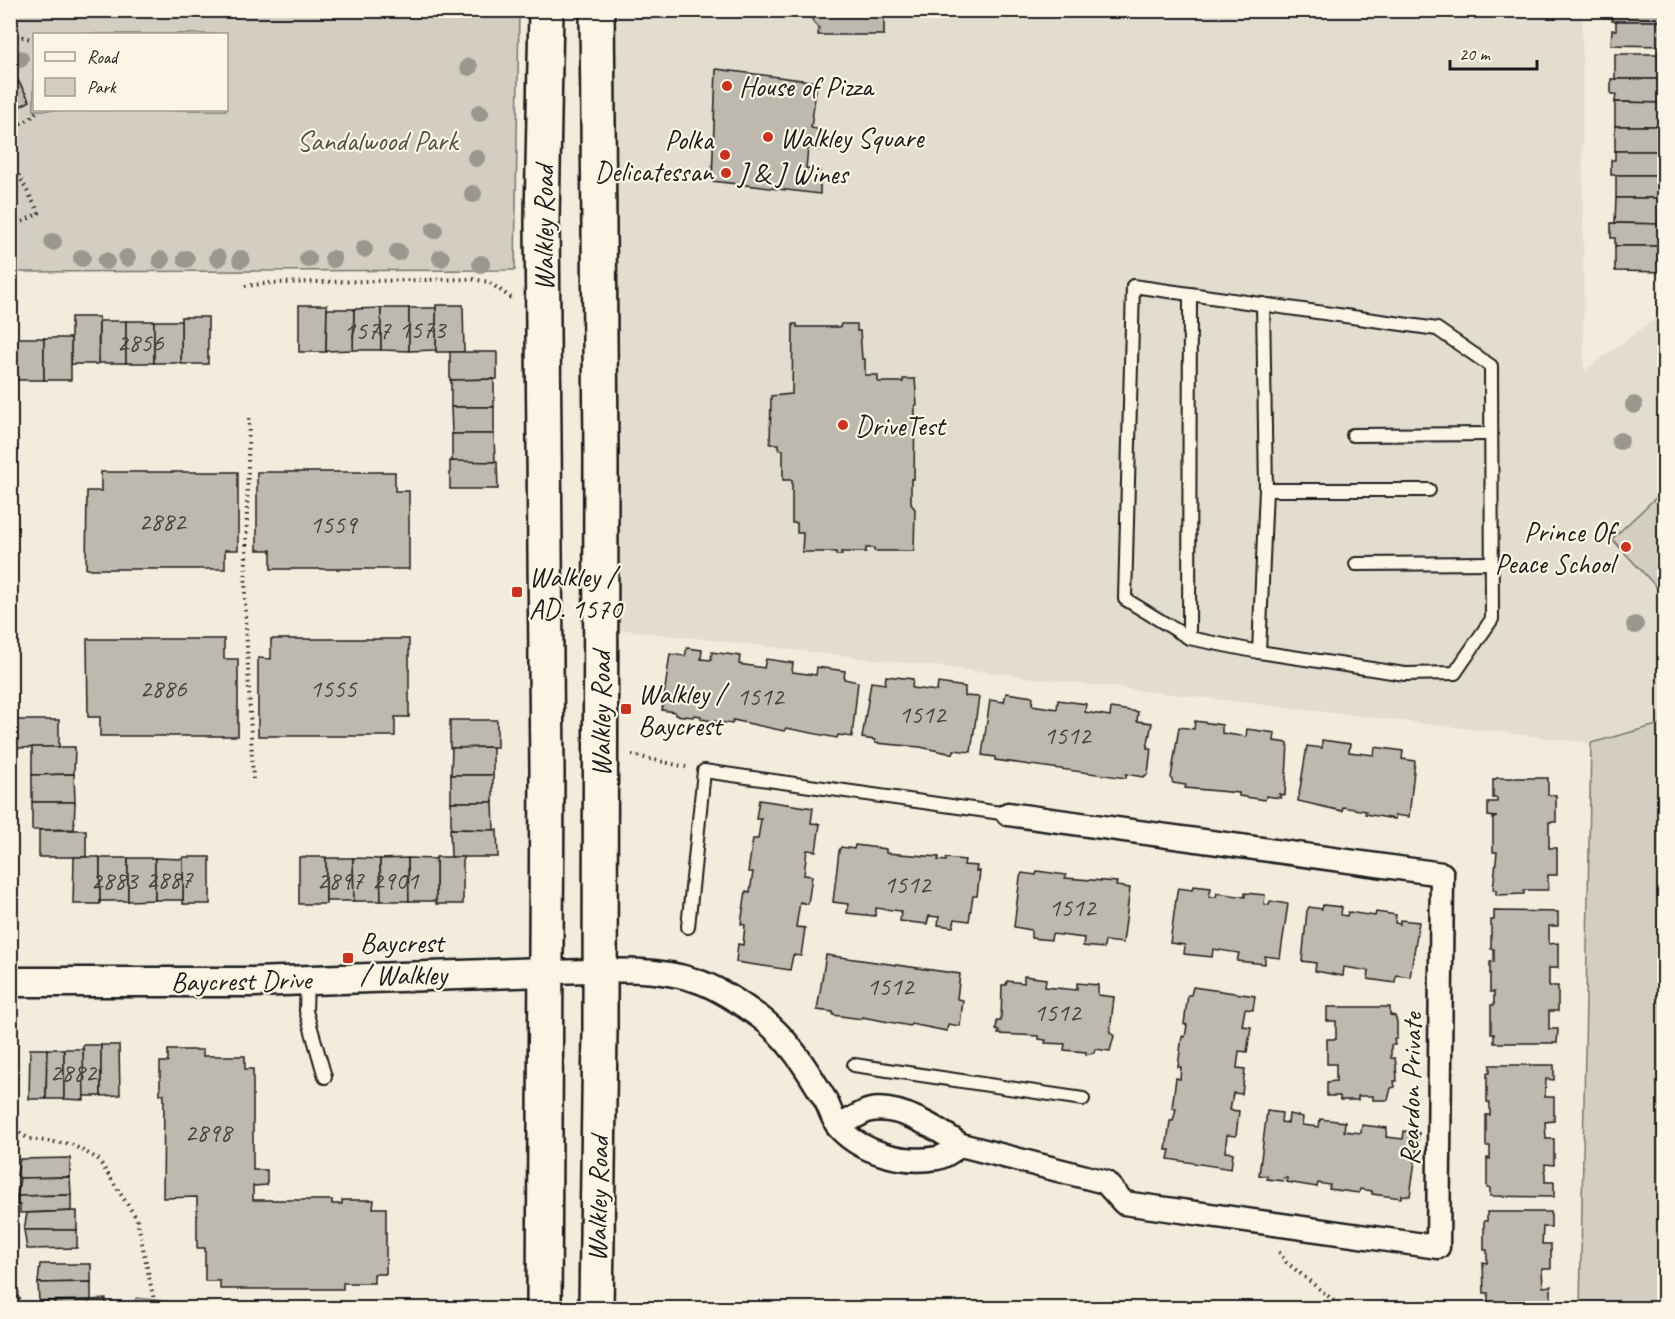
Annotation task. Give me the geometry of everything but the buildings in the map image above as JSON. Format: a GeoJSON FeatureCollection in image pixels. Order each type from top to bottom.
{"type":"FeatureCollection","features":[{"type":"Feature","properties":{"kind":"main road","name":"Walkley Road"},"geometry":{"type":"LineString","coordinates":[[544,1308],[544,972],[547,772],[544,650],[542,219],[546,10]]}},
{"type":"Feature","properties":{"kind":"main road","name":"Walkley Road"},"geometry":{"type":"LineString","coordinates":[[596,1308],[601,436],[597,10]]}},
{"type":"Feature","properties":{"kind":"street","name":"Reardon Private"},"geometry":{"type":"LineString","coordinates":[[838,1127],[871,1110],[900,1114],[925,1121],[961,1145],[1105,1182],[1124,1203],[1438,1247],[1442,874],[1008,814]]}},
{"type":"Feature","properties":{"kind":"street"},"geometry":{"type":"LineString","coordinates":[[544,972],[663,973],[696,980],[756,1014],[801,1060],[834,1116],[838,1127],[864,1148],[897,1157],[939,1158],[961,1145]]}},
{"type":"Feature","properties":{"kind":"street","name":"Baycrest Drive"},"geometry":{"type":"LineString","coordinates":[[10,982],[307,980],[544,972]]}},
{"type":"Feature","properties":{"kind":"lane"},"geometry":{"type":"LineString","coordinates":[[1133,286],[1263,304],[1437,329],[1491,366],[1492,619],[1455,673],[1405,674],[1258,652],[1189,638],[1125,599],[1133,286]]}},
{"type":"Feature","properties":{"kind":"lane"},"geometry":{"type":"LineString","coordinates":[[1189,638],[1190,294]]}},
{"type":"Feature","properties":{"kind":"lane"},"geometry":{"type":"LineString","coordinates":[[1258,652],[1266,490],[1263,304]]}},
{"type":"Feature","properties":{"kind":"lane"},"geometry":{"type":"LineString","coordinates":[[1353,435],[1491,434]]}},
{"type":"Feature","properties":{"kind":"lane"},"geometry":{"type":"LineString","coordinates":[[1266,490],[1429,490]]}},
{"type":"Feature","properties":{"kind":"lane"},"geometry":{"type":"LineString","coordinates":[[1356,564],[1492,563]]}},
{"type":"Feature","properties":{"kind":"lane"},"geometry":{"type":"LineString","coordinates":[[688,927],[704,771],[1008,814]]}},
{"type":"Feature","properties":{"kind":"lane"},"geometry":{"type":"LineString","coordinates":[[307,980],[306,1011],[325,1077]]}},
{"type":"Feature","properties":{"kind":"lane"},"geometry":{"type":"LineString","coordinates":[[854,1065],[1083,1100]]}},
{"type":"Feature","properties":{"kind":"path"},"geometry":{"type":"LineString","coordinates":[[10,40],[23,37],[33,40]]}},
{"type":"Feature","properties":{"kind":"path"},"geometry":{"type":"LineString","coordinates":[[10,129],[30,119],[37,111]]}},
{"type":"Feature","properties":{"kind":"path"},"geometry":{"type":"LineString","coordinates":[[10,159],[39,213],[10,228]]}},
{"type":"Feature","properties":{"kind":"path"},"geometry":{"type":"LineString","coordinates":[[245,286],[271,283],[471,279],[489,282],[506,292],[518,304]]}},
{"type":"Feature","properties":{"kind":"path"},"geometry":{"type":"LineString","coordinates":[[249,418],[245,602],[253,779]]}},
{"type":"Feature","properties":{"kind":"path"},"geometry":{"type":"LineString","coordinates":[[630,755],[704,771]]}},
{"type":"Feature","properties":{"kind":"path"},"geometry":{"type":"LineString","coordinates":[[10,1126],[29,1139],[71,1144],[98,1159],[137,1219],[153,1296],[153,1308]]}},
{"type":"Feature","properties":{"kind":"path"},"geometry":{"type":"LineString","coordinates":[[1256,1222],[1286,1262],[1343,1308]]}},
{"type":"Feature","properties":{"kind":"path"},"geometry":{"type":"LineString","coordinates":[[10,1257],[21,1308]]}},
{"type":"Feature","properties":{"kind":"shaded area"},"geometry":{"type":"Polygon","coordinates":[[[615,11],[1582,11],[1584,371],[1664,312],[1664,723],[1591,743],[608,628],[615,11]]]}},
{"type":"Feature","properties":{"kind":"green space","name":"Sandalwood Park"},"geometry":{"type":"Polygon","coordinates":[[[10,11],[519,11],[515,270],[11,272],[10,11]]]}},
{"type":"Feature","properties":{"kind":"green space"},"geometry":{"type":"Polygon","coordinates":[[[1664,490],[1664,595],[1612,539],[1664,490]]]}},
{"type":"Feature","properties":{"kind":"green space"},"geometry":{"type":"Polygon","coordinates":[[[1664,723],[1664,1308],[1580,1308],[1591,743],[1664,723]]]}},
{"type":"Feature","properties":{"kind":"green space"},"geometry":{"type":"Polygon","coordinates":[[[136,1298],[229,1308],[134,1308],[136,1298]]]}},
{"type":"Feature","properties":{"kind":"place","name":"House of Pizza"},"geometry":{"type":"Point","coordinates":[727,86]}},
{"type":"Feature","properties":{"kind":"place","name":"Walkley Square"},"geometry":{"type":"Point","coordinates":[768,137]}},
{"type":"Feature","properties":{"kind":"place","name":"Polka Delicatessan"},"geometry":{"type":"Point","coordinates":[725,155]}},
{"type":"Feature","properties":{"kind":"place","name":"J & J Wines"},"geometry":{"type":"Point","coordinates":[726,173]}},
{"type":"Feature","properties":{"kind":"place","name":"DriveTest"},"geometry":{"type":"Point","coordinates":[843,425]}},
{"type":"Feature","properties":{"kind":"place","name":"Prince Of Peace School"},"geometry":{"type":"Point","coordinates":[1626,547]}},
{"type":"Feature","properties":{"kind":"place","name":"Walkley / AD. 1570"},"geometry":{"type":"Point","coordinates":[517,592]}},
{"type":"Feature","properties":{"kind":"place","name":"Walkley / Baycrest"},"geometry":{"type":"Point","coordinates":[626,709]}},
{"type":"Feature","properties":{"kind":"place","name":"Baycrest / Walkley"},"geometry":{"type":"Point","coordinates":[348,958]}}]}
